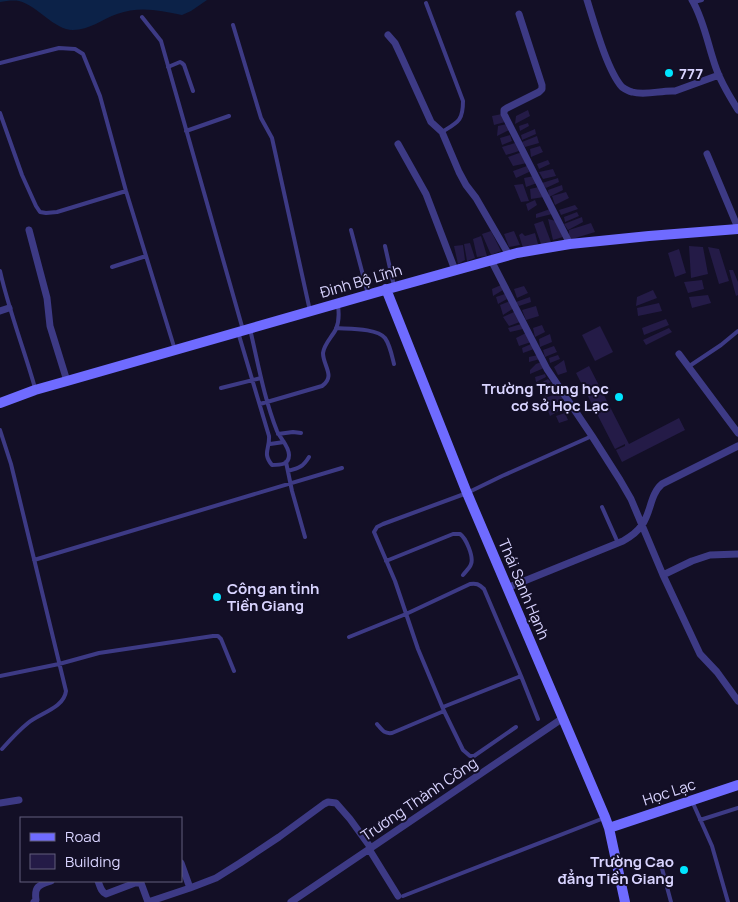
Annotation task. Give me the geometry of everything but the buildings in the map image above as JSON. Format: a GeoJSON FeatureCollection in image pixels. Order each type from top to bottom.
{"type":"FeatureCollection","features":[{"type":"Feature","properties":{"kind":"street"},"geometry":{"type":"LineString","coordinates":[[587,0],[613,73],[623,88],[630,92],[675,91],[719,75]]}},
{"type":"Feature","properties":{"kind":"street"},"geometry":{"type":"LineString","coordinates":[[693,1],[719,75],[738,110]]}},
{"type":"Feature","properties":{"kind":"street"},"geometry":{"type":"LineString","coordinates":[[519,14],[542,89],[540,92],[507,108],[504,110],[504,114],[570,244]]}},
{"type":"Feature","properties":{"kind":"street"},"geometry":{"type":"LineString","coordinates":[[388,35],[395,43],[431,122],[442,132],[466,185],[476,198],[509,255]]}},
{"type":"Feature","properties":{"kind":"street"},"geometry":{"type":"LineString","coordinates":[[398,144],[426,194],[455,270]]}},
{"type":"Feature","properties":{"kind":"street"},"geometry":{"type":"LineString","coordinates":[[707,154],[738,228]]}},
{"type":"Feature","properties":{"kind":"street","name":"Đinh Bộ Lĩnh"},"geometry":{"type":"LineString","coordinates":[[0,403],[35,390],[509,255],[570,244],[738,228]]}},
{"type":"Feature","properties":{"kind":"street"},"geometry":{"type":"LineString","coordinates":[[29,230],[47,298],[50,326],[67,381]]}},
{"type":"Feature","properties":{"kind":"street"},"geometry":{"type":"LineString","coordinates":[[491,260],[547,369],[631,499],[663,575],[700,654],[717,672],[738,701]]}},
{"type":"Feature","properties":{"kind":"street","name":"Thái Sanh Hạnh"},"geometry":{"type":"LineString","coordinates":[[390,288],[466,493],[605,817],[625,902]]}},
{"type":"Feature","properties":{"kind":"street"},"geometry":{"type":"LineString","coordinates":[[0,310],[10,308]]}},
{"type":"Feature","properties":{"kind":"street"},"geometry":{"type":"LineString","coordinates":[[679,354],[738,433]]}},
{"type":"Feature","properties":{"kind":"street"},"geometry":{"type":"LineString","coordinates":[[507,588],[628,538],[642,525],[656,491],[662,484],[738,446]]}},
{"type":"Feature","properties":{"kind":"street"},"geometry":{"type":"LineString","coordinates":[[663,575],[710,555],[738,554]]}},
{"type":"Feature","properties":{"kind":"street","name":"Trương Thành Công"},"geometry":{"type":"LineString","coordinates":[[291,902],[563,718]]}},
{"type":"Feature","properties":{"kind":"street","name":"Học Lạc"},"geometry":{"type":"LineString","coordinates":[[609,828],[738,785]]}},
{"type":"Feature","properties":{"kind":"street"},"geometry":{"type":"LineString","coordinates":[[0,803],[19,800]]}},
{"type":"Feature","properties":{"kind":"street"},"geometry":{"type":"LineString","coordinates":[[98,882],[104,894],[140,883],[148,902],[190,888],[216,878],[328,802],[336,803],[350,819],[395,892],[401,896]]}},
{"type":"Feature","properties":{"kind":"street"},"geometry":{"type":"LineString","coordinates":[[182,866],[190,888]]}},
{"type":"Feature","properties":{"kind":"street"},"geometry":{"type":"LineString","coordinates":[[34,902],[36,900],[36,889],[49,882]]}},
{"type":"Feature","properties":{"kind":"lane"},"geometry":{"type":"LineString","coordinates":[[693,1],[702,0]]}},
{"type":"Feature","properties":{"kind":"lane"},"geometry":{"type":"LineString","coordinates":[[426,3],[463,101],[459,121],[442,132]]}},
{"type":"Feature","properties":{"kind":"lane"},"geometry":{"type":"LineString","coordinates":[[142,17],[161,41],[244,330],[278,434],[288,449],[288,460],[280,465],[272,464],[266,454],[270,444],[269,436],[253,381],[244,330]]}},
{"type":"Feature","properties":{"kind":"lane"},"geometry":{"type":"LineString","coordinates":[[233,25],[261,118],[272,138],[310,311]]}},
{"type":"Feature","properties":{"kind":"lane"},"geometry":{"type":"LineString","coordinates":[[0,63],[59,48],[76,49],[83,54],[100,96],[126,191],[174,350]]}},
{"type":"Feature","properties":{"kind":"lane"},"geometry":{"type":"LineString","coordinates":[[168,67],[180,62],[182,63],[193,92]]}},
{"type":"Feature","properties":{"kind":"lane"},"geometry":{"type":"LineString","coordinates":[[0,113],[22,175],[40,212],[46,214],[57,212],[126,191]]}},
{"type":"Feature","properties":{"kind":"lane"},"geometry":{"type":"LineString","coordinates":[[186,131],[229,116]]}},
{"type":"Feature","properties":{"kind":"lane"},"geometry":{"type":"LineString","coordinates":[[351,230],[368,294]]}},
{"type":"Feature","properties":{"kind":"lane"},"geometry":{"type":"LineString","coordinates":[[385,246],[390,288]]}},
{"type":"Feature","properties":{"kind":"lane"},"geometry":{"type":"LineString","coordinates":[[112,267],[146,256]]}},
{"type":"Feature","properties":{"kind":"lane"},"geometry":{"type":"LineString","coordinates":[[0,271],[35,390]]}},
{"type":"Feature","properties":{"kind":"lane"},"geometry":{"type":"LineString","coordinates":[[260,404],[322,386],[327,382],[329,378],[323,352],[336,328],[339,312],[338,303]]}},
{"type":"Feature","properties":{"kind":"lane"},"geometry":{"type":"LineString","coordinates":[[336,328],[357,329],[384,336],[394,364]]}},
{"type":"Feature","properties":{"kind":"lane"},"geometry":{"type":"LineString","coordinates":[[688,367],[738,331]]}},
{"type":"Feature","properties":{"kind":"lane"},"geometry":{"type":"LineString","coordinates":[[221,388],[261,378]]}},
{"type":"Feature","properties":{"kind":"lane"},"geometry":{"type":"LineString","coordinates":[[0,430],[11,464],[66,691],[65,698],[59,704],[29,722],[2,748]]}},
{"type":"Feature","properties":{"kind":"lane"},"geometry":{"type":"LineString","coordinates":[[278,434],[301,433]]}},
{"type":"Feature","properties":{"kind":"lane"},"geometry":{"type":"LineString","coordinates":[[516,727],[474,756],[470,756],[463,750],[443,709],[418,649],[395,580],[374,532],[376,527],[466,493],[592,436]]}},
{"type":"Feature","properties":{"kind":"lane"},"geometry":{"type":"LineString","coordinates":[[270,444],[284,442]]}},
{"type":"Feature","properties":{"kind":"lane"},"geometry":{"type":"LineString","coordinates":[[288,471],[304,465],[309,457]]}},
{"type":"Feature","properties":{"kind":"lane"},"geometry":{"type":"LineString","coordinates":[[286,462],[305,537]]}},
{"type":"Feature","properties":{"kind":"lane"},"geometry":{"type":"LineString","coordinates":[[34,560],[342,468]]}},
{"type":"Feature","properties":{"kind":"lane"},"geometry":{"type":"LineString","coordinates":[[602,507],[618,543]]}},
{"type":"Feature","properties":{"kind":"lane"},"geometry":{"type":"LineString","coordinates":[[386,561],[453,534],[460,534],[469,548],[472,561],[463,575]]}},
{"type":"Feature","properties":{"kind":"lane"},"geometry":{"type":"LineString","coordinates":[[350,637],[476,583],[484,589],[538,719]]}},
{"type":"Feature","properties":{"kind":"lane"},"geometry":{"type":"LineString","coordinates":[[0,676],[59,664],[99,653],[213,636],[218,636],[221,639],[234,671]]}},
{"type":"Feature","properties":{"kind":"lane"},"geometry":{"type":"LineString","coordinates":[[377,724],[383,732],[392,734],[443,709],[521,676]]}},
{"type":"Feature","properties":{"kind":"lane"},"geometry":{"type":"LineString","coordinates":[[692,800],[712,846],[728,902]]}},
{"type":"Feature","properties":{"kind":"lane"},"geometry":{"type":"LineString","coordinates":[[700,820],[738,808]]}},
{"type":"Feature","properties":{"kind":"lane"},"geometry":{"type":"LineString","coordinates":[[401,896],[605,817]]}},
{"type":"Feature","properties":{"kind":"lane"},"geometry":{"type":"LineString","coordinates":[[660,861],[671,902]]}},
{"type":"Feature","properties":{"kind":"water"},"geometry":{"type":"Polygon","coordinates":[[[0,0],[207,0],[182,15],[157,10],[133,10],[117,14],[79,30],[73,30],[66,29],[52,22],[26,3],[19,1],[0,2],[0,0]]]}},
{"type":"Feature","properties":{"kind":"place","name":"777"},"geometry":{"type":"Point","coordinates":[669,73]}},
{"type":"Feature","properties":{"kind":"place","name":"Trường Trung học cơ sở Học Lạc"},"geometry":{"type":"Point","coordinates":[619,397]}},
{"type":"Feature","properties":{"kind":"place","name":"Công an tỉnh Tiền Giang"},"geometry":{"type":"Point","coordinates":[217,597]}},
{"type":"Feature","properties":{"kind":"place","name":"Trường Cao đẳng Tiền Giang"},"geometry":{"type":"Point","coordinates":[684,870]}}]}
